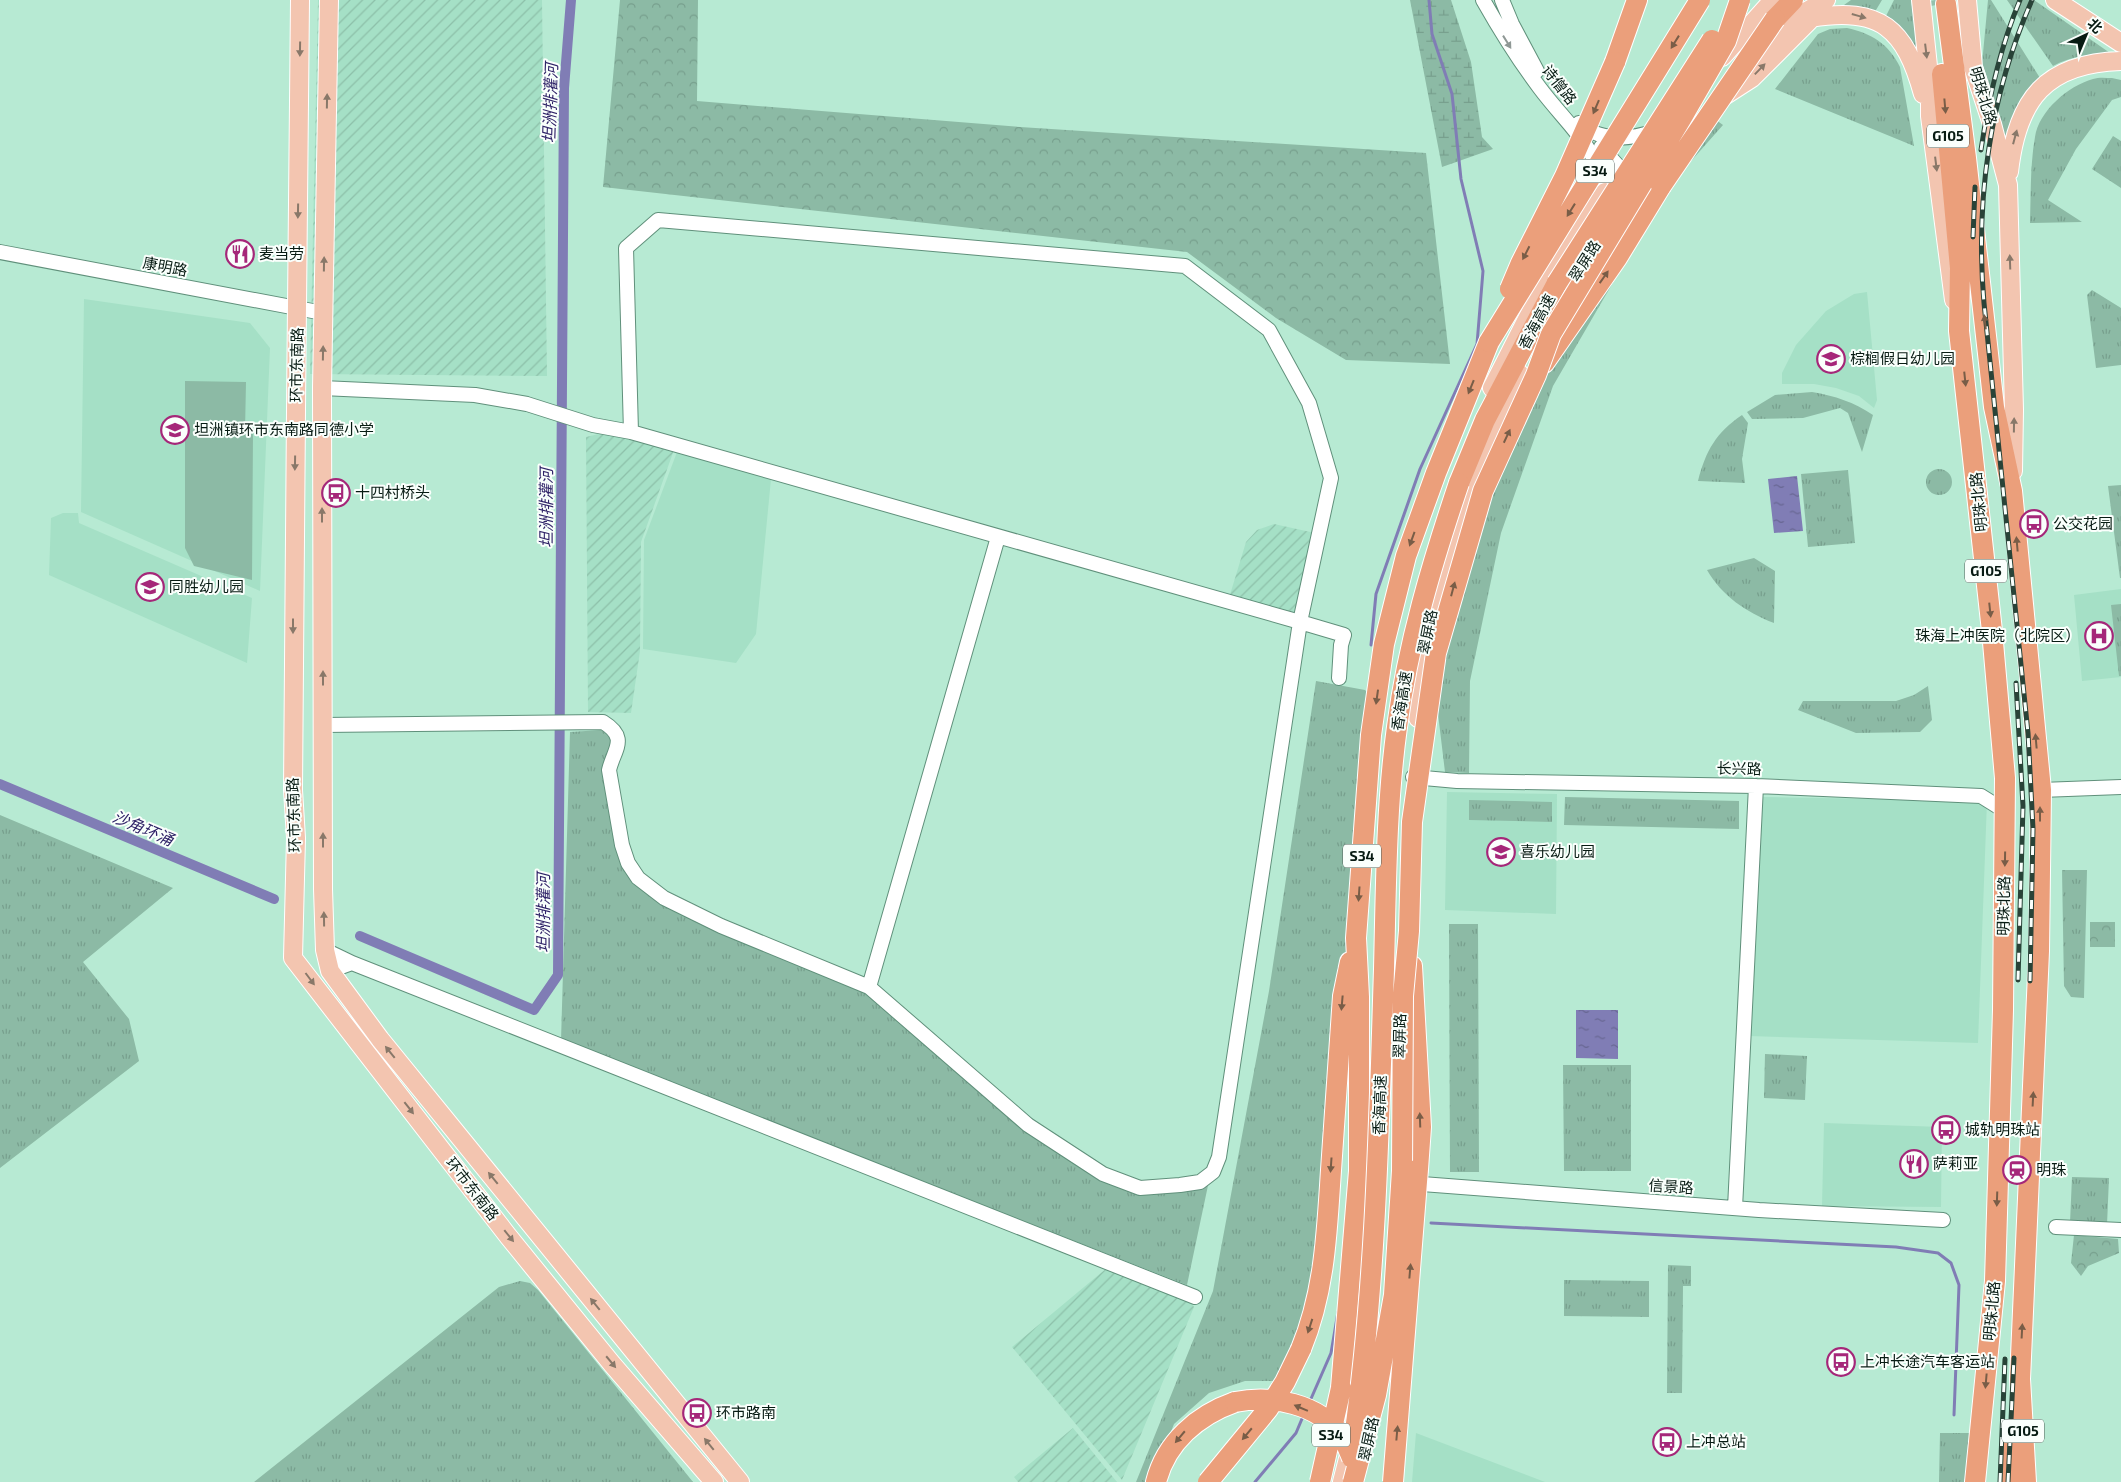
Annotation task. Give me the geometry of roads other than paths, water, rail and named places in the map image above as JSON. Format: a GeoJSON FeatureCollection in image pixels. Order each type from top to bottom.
{"type":"FeatureCollection","features":[{"type":"Feature","properties":{"kind":"highway"},"geometry":{"type":"LineString","coordinates":[[1489,342],[1521,262],[1565,176],[1615,62],[1637,0]]}},
{"type":"Feature","properties":{"kind":"highway","name":"香海高速"},"geometry":{"type":"LineString","coordinates":[[1320,1482],[1341,1388],[1359,1171],[1359,997],[1356,938],[1371,735],[1384,644],[1406,556],[1436,473],[1489,342],[1700,0]]}},
{"type":"Feature","properties":{"kind":"highway"},"geometry":{"type":"LineString","coordinates":[[1353,1482],[1376,1395],[1394,1295],[1402,1172],[1403,996],[1409,931],[1412,822],[1422,737],[1436,653],[1483,491],[1536,375],[1551,334],[1682,119],[1726,41],[1738,0]]}},
{"type":"Feature","properties":{"kind":"highway","name":"香海高速"},"geometry":{"type":"LineString","coordinates":[[1347,1482],[1360,1390],[1369,1299],[1378,1148],[1389,822],[1396,737],[1410,649],[1430,572],[1460,483],[1485,420],[1557,284],[1738,0]]}},
{"type":"Feature","properties":{"kind":"highway"},"geometry":{"type":"LineString","coordinates":[[1536,375],[1617,258],[1661,186],[1770,27],[1792,0]]}},
{"type":"Feature","properties":{"kind":"highway","name":"明珠北路"},"geometry":{"type":"LineString","coordinates":[[1929,2],[1960,268],[1959,331],[1992,631],[2005,778],[2003,1010],[1995,1281],[1975,1482]]}},
{"type":"Feature","properties":{"kind":"highway","name":"明珠北路"},"geometry":{"type":"LineString","coordinates":[[1929,2],[1966,158],[1994,407],[2012,491],[2040,790],[2039,951],[2020,1380]]}},
{"type":"Feature","properties":{"kind":"highway"},"geometry":{"type":"LineString","coordinates":[[1393,1482],[1421,1127],[1409,931]]}},
{"type":"Feature","properties":{"kind":"highway"},"geometry":{"type":"LineString","coordinates":[[1208,1482],[1268,1408],[1285,1382],[1310,1327],[1320,1291],[1326,1247],[1343,996],[1356,938]]}},
{"type":"Feature","properties":{"kind":"highway"},"geometry":{"type":"LineString","coordinates":[[2011,1482],[2013,1424],[2020,1380]]}},
{"type":"Feature","properties":{"kind":"highway"},"geometry":{"type":"LineString","coordinates":[[2020,1380],[2033,1438],[2038,1482]]}},
{"type":"Feature","properties":{"kind":"highway","name":"G105"},"geometry":{"type":"LineString","coordinates":[[2020,1380],[2026,1482]]}},
{"type":"Feature","properties":{"kind":"highway"},"geometry":{"type":"LineString","coordinates":[[1156,1482],[1170,1449],[1184,1431],[1219,1408],[1257,1398],[1284,1401],[1320,1416],[1342,1436],[1364,1482]]}},
{"type":"Feature","properties":{"kind":"highway"},"geometry":{"type":"LineString","coordinates":[[1965,1482],[1967,1467],[1982,1426]]}},
{"type":"Feature","properties":{"kind":"highway"},"geometry":{"type":"LineString","coordinates":[[1982,1426],[1988,1482]]}},
{"type":"Feature","properties":{"kind":"main road","name":"环市东南路"},"geometry":{"type":"LineString","coordinates":[[300,0],[298,309],[294,490],[293,790],[296,879],[293,958],[508,1236],[612,1364],[714,1482]]}},
{"type":"Feature","properties":{"kind":"main road","name":"环市东南路"},"geometry":{"type":"LineString","coordinates":[[329,0],[322,388],[323,889],[325,950],[330,971],[380,1039],[740,1482]]}},
{"type":"Feature","properties":{"kind":"main road","name":"翠屏路"},"geometry":{"type":"LineString","coordinates":[[1342,1482],[1356,1427],[1368,1358],[1378,1183],[1378,971],[1386,788],[1392,728],[1408,632],[1428,555],[1452,477],[1481,410],[1552,270],[1622,168],[1773,0]]}},
{"type":"Feature","properties":{"kind":"main road","name":"翠屏路"},"geometry":{"type":"LineString","coordinates":[[1360,1482],[1371,1438],[1386,1354],[1396,1182],[1402,947],[1408,823],[1423,662],[1436,594],[1469,485],[1500,414],[1533,348],[1571,282],[1625,201],[1770,37],[1807,9],[1826,0]]}},
{"type":"Feature","properties":{"kind":"main road"},"geometry":{"type":"LineString","coordinates":[[1707,107],[1752,78],[1811,18],[1832,0]]}},
{"type":"Feature","properties":{"kind":"main road","name":"明珠北路"},"geometry":{"type":"LineString","coordinates":[[1967,0],[1973,67],[1992,124],[2008,185],[2014,410],[2012,491]]}},
{"type":"Feature","properties":{"kind":"main road"},"geometry":{"type":"LineString","coordinates":[[2055,0],[2121,43]]}},
{"type":"Feature","properties":{"kind":"main road","name":"明珠北路"},"geometry":{"type":"LineString","coordinates":[[1929,2],[1930,116],[1948,268],[1959,331]]}},
{"type":"Feature","properties":{"kind":"main road"},"geometry":{"type":"LineString","coordinates":[[1811,18],[1853,14],[1877,21],[1891,30],[1904,45],[1914,64],[1930,116]]}},
{"type":"Feature","properties":{"kind":"main road"},"geometry":{"type":"LineString","coordinates":[[2008,185],[2011,154],[2017,128],[2038,90],[2051,79],[2068,69],[2094,62],[2121,61]]}},
{"type":"Feature","properties":{"kind":"street","name":"诗僧路"},"geometry":{"type":"LineString","coordinates":[[1483,0],[1509,45],[1535,82],[1590,149],[1598,166],[1606,192]]}},
{"type":"Feature","properties":{"kind":"street","name":"诗僧路"},"geometry":{"type":"LineString","coordinates":[[1502,0],[1534,68],[1581,124],[1600,135],[1614,138],[1637,137],[1657,130]]}},
{"type":"Feature","properties":{"kind":"street"},"geometry":{"type":"LineString","coordinates":[[1581,124],[1622,168],[1627,188],[1625,201]]}},
{"type":"Feature","properties":{"kind":"street"},"geometry":{"type":"LineString","coordinates":[[1590,149],[1598,156],[1622,168],[1645,166],[1666,154]]}},
{"type":"Feature","properties":{"kind":"street"},"geometry":{"type":"LineString","coordinates":[[323,725],[603,722],[611,727],[617,737],[619,747],[609,770],[622,845],[628,862],[638,878],[664,898],[721,926],[869,987],[1028,1124],[1103,1174],[1140,1188],[1200,1182],[1213,1172],[1219,1158],[1300,622],[1331,478],[1309,403],[1269,330],[1185,266],[658,220],[626,248],[631,432]]}},
{"type":"Feature","properties":{"kind":"street","name":"康明路"},"geometry":{"type":"LineString","coordinates":[[0,252],[298,309],[323,312]]}},
{"type":"Feature","properties":{"kind":"street"},"geometry":{"type":"LineString","coordinates":[[322,388],[473,395],[527,404],[593,425],[631,432],[1300,622],[1344,635],[1341,645],[1339,678]]}},
{"type":"Feature","properties":{"kind":"street"},"geometry":{"type":"LineString","coordinates":[[869,987],[998,536]]}},
{"type":"Feature","properties":{"kind":"street","name":"长兴路"},"geometry":{"type":"LineString","coordinates":[[1413,777],[1497,781],[1756,786],[1981,796],[2005,811]]}},
{"type":"Feature","properties":{"kind":"street"},"geometry":{"type":"LineString","coordinates":[[1981,796],[2005,778]]}},
{"type":"Feature","properties":{"kind":"street"},"geometry":{"type":"LineString","coordinates":[[1735,1208],[1756,786]]}},
{"type":"Feature","properties":{"kind":"street"},"geometry":{"type":"LineString","coordinates":[[2040,790],[2121,787]]}},
{"type":"Feature","properties":{"kind":"street"},"geometry":{"type":"LineString","coordinates":[[325,950],[352,963],[1195,1297]]}},
{"type":"Feature","properties":{"kind":"street"},"geometry":{"type":"LineString","coordinates":[[330,971],[352,963]]}},
{"type":"Feature","properties":{"kind":"street","name":"信景路"},"geometry":{"type":"LineString","coordinates":[[1396,1182],[1735,1208],[1943,1220]]}},
{"type":"Feature","properties":{"kind":"street"},"geometry":{"type":"LineString","coordinates":[[2062,1228],[2121,1230]]}},
{"type":"Feature","properties":{"kind":"water"},"geometry":{"type":"Polygon","coordinates":[[[1797,476],[1803,531],[1774,533],[1768,479],[1797,476]]]}},
{"type":"Feature","properties":{"kind":"water"},"geometry":{"type":"Polygon","coordinates":[[[1576,1010],[1618,1010],[1618,1059],[1576,1058],[1576,1010]]]}},
{"type":"Feature","properties":{"kind":"waterway","name":"坦洲排灌河"},"geometry":{"type":"LineString","coordinates":[[360,936],[534,1010],[558,975],[564,88],[571,0]]}},
{"type":"Feature","properties":{"kind":"waterway"},"geometry":{"type":"LineString","coordinates":[[1371,645],[1376,594],[1420,469],[1477,344],[1483,271],[1461,179],[1452,94],[1432,34],[1429,0]]}},
{"type":"Feature","properties":{"kind":"waterway","name":"沙角环涌"},"geometry":{"type":"LineString","coordinates":[[0,784],[274,899]]}},
{"type":"Feature","properties":{"kind":"waterway"},"geometry":{"type":"LineString","coordinates":[[1431,1223],[1896,1247],[1938,1253],[1951,1263],[1959,1285],[1954,1415]]}},
{"type":"Feature","properties":{"kind":"waterway"},"geometry":{"type":"LineString","coordinates":[[1310,1401],[1331,1353],[1338,1312]]}},
{"type":"Feature","properties":{"kind":"waterway"},"geometry":{"type":"LineString","coordinates":[[1255,1482],[1296,1433],[1304,1414]]}},
{"type":"Feature","properties":{"kind":"tunnel"},"geometry":{"type":"LineString","coordinates":[[1935,0],[1936,5]]}},
{"type":"Feature","properties":{"kind":"railway"},"geometry":{"type":"LineString","coordinates":[[1981,150],[1996,74],[2020,0]]}},
{"type":"Feature","properties":{"kind":"railway"},"geometry":{"type":"LineString","coordinates":[[2030,981],[2033,829],[2028,733],[1984,303],[1982,226],[1984,187],[1996,110],[2018,36],[2032,0]]}},
{"type":"Feature","properties":{"kind":"railway"},"geometry":{"type":"LineString","coordinates":[[1973,237],[1975,187]]}},
{"type":"Feature","properties":{"kind":"railway"},"geometry":{"type":"LineString","coordinates":[[2016,683],[2023,806],[2018,980]]}},
{"type":"Feature","properties":{"kind":"railway"},"geometry":{"type":"LineString","coordinates":[[2008,1482],[2014,1358]]}},
{"type":"Feature","properties":{"kind":"railway"},"geometry":{"type":"LineString","coordinates":[[2000,1482],[2005,1359]]}},
{"type":"Feature","properties":{"kind":"place","name":"麦当劳"},"geometry":{"type":"Point","coordinates":[240,254]}},
{"type":"Feature","properties":{"kind":"place","name":"棕榈假日幼儿园"},"geometry":{"type":"Point","coordinates":[1831,359]}},
{"type":"Feature","properties":{"kind":"place","name":"坦洲镇环市东南路同德小学"},"geometry":{"type":"Point","coordinates":[175,430]}},
{"type":"Feature","properties":{"kind":"place","name":"十四村桥头"},"geometry":{"type":"Point","coordinates":[336,493]}},
{"type":"Feature","properties":{"kind":"place","name":"公交花园"},"geometry":{"type":"Point","coordinates":[2034,524]}},
{"type":"Feature","properties":{"kind":"place","name":"同胜幼儿园"},"geometry":{"type":"Point","coordinates":[150,587]}},
{"type":"Feature","properties":{"kind":"place","name":"珠海上冲医院（北院区）"},"geometry":{"type":"Point","coordinates":[2099,636]}},
{"type":"Feature","properties":{"kind":"place","name":"喜乐幼儿园"},"geometry":{"type":"Point","coordinates":[1501,852]}},
{"type":"Feature","properties":{"kind":"place","name":"城轨明珠站"},"geometry":{"type":"Point","coordinates":[1946,1130]}},
{"type":"Feature","properties":{"kind":"place","name":"萨莉亚"},"geometry":{"type":"Point","coordinates":[1914,1164]}},
{"type":"Feature","properties":{"kind":"place","name":"明珠"},"geometry":{"type":"Point","coordinates":[2017,1170]}},
{"type":"Feature","properties":{"kind":"place","name":"上冲长途汽车客运站"},"geometry":{"type":"Point","coordinates":[1841,1362]}},
{"type":"Feature","properties":{"kind":"place","name":"环市路南"},"geometry":{"type":"Point","coordinates":[697,1413]}},
{"type":"Feature","properties":{"kind":"place","name":"上冲总站"},"geometry":{"type":"Point","coordinates":[1667,1442]}}]}
